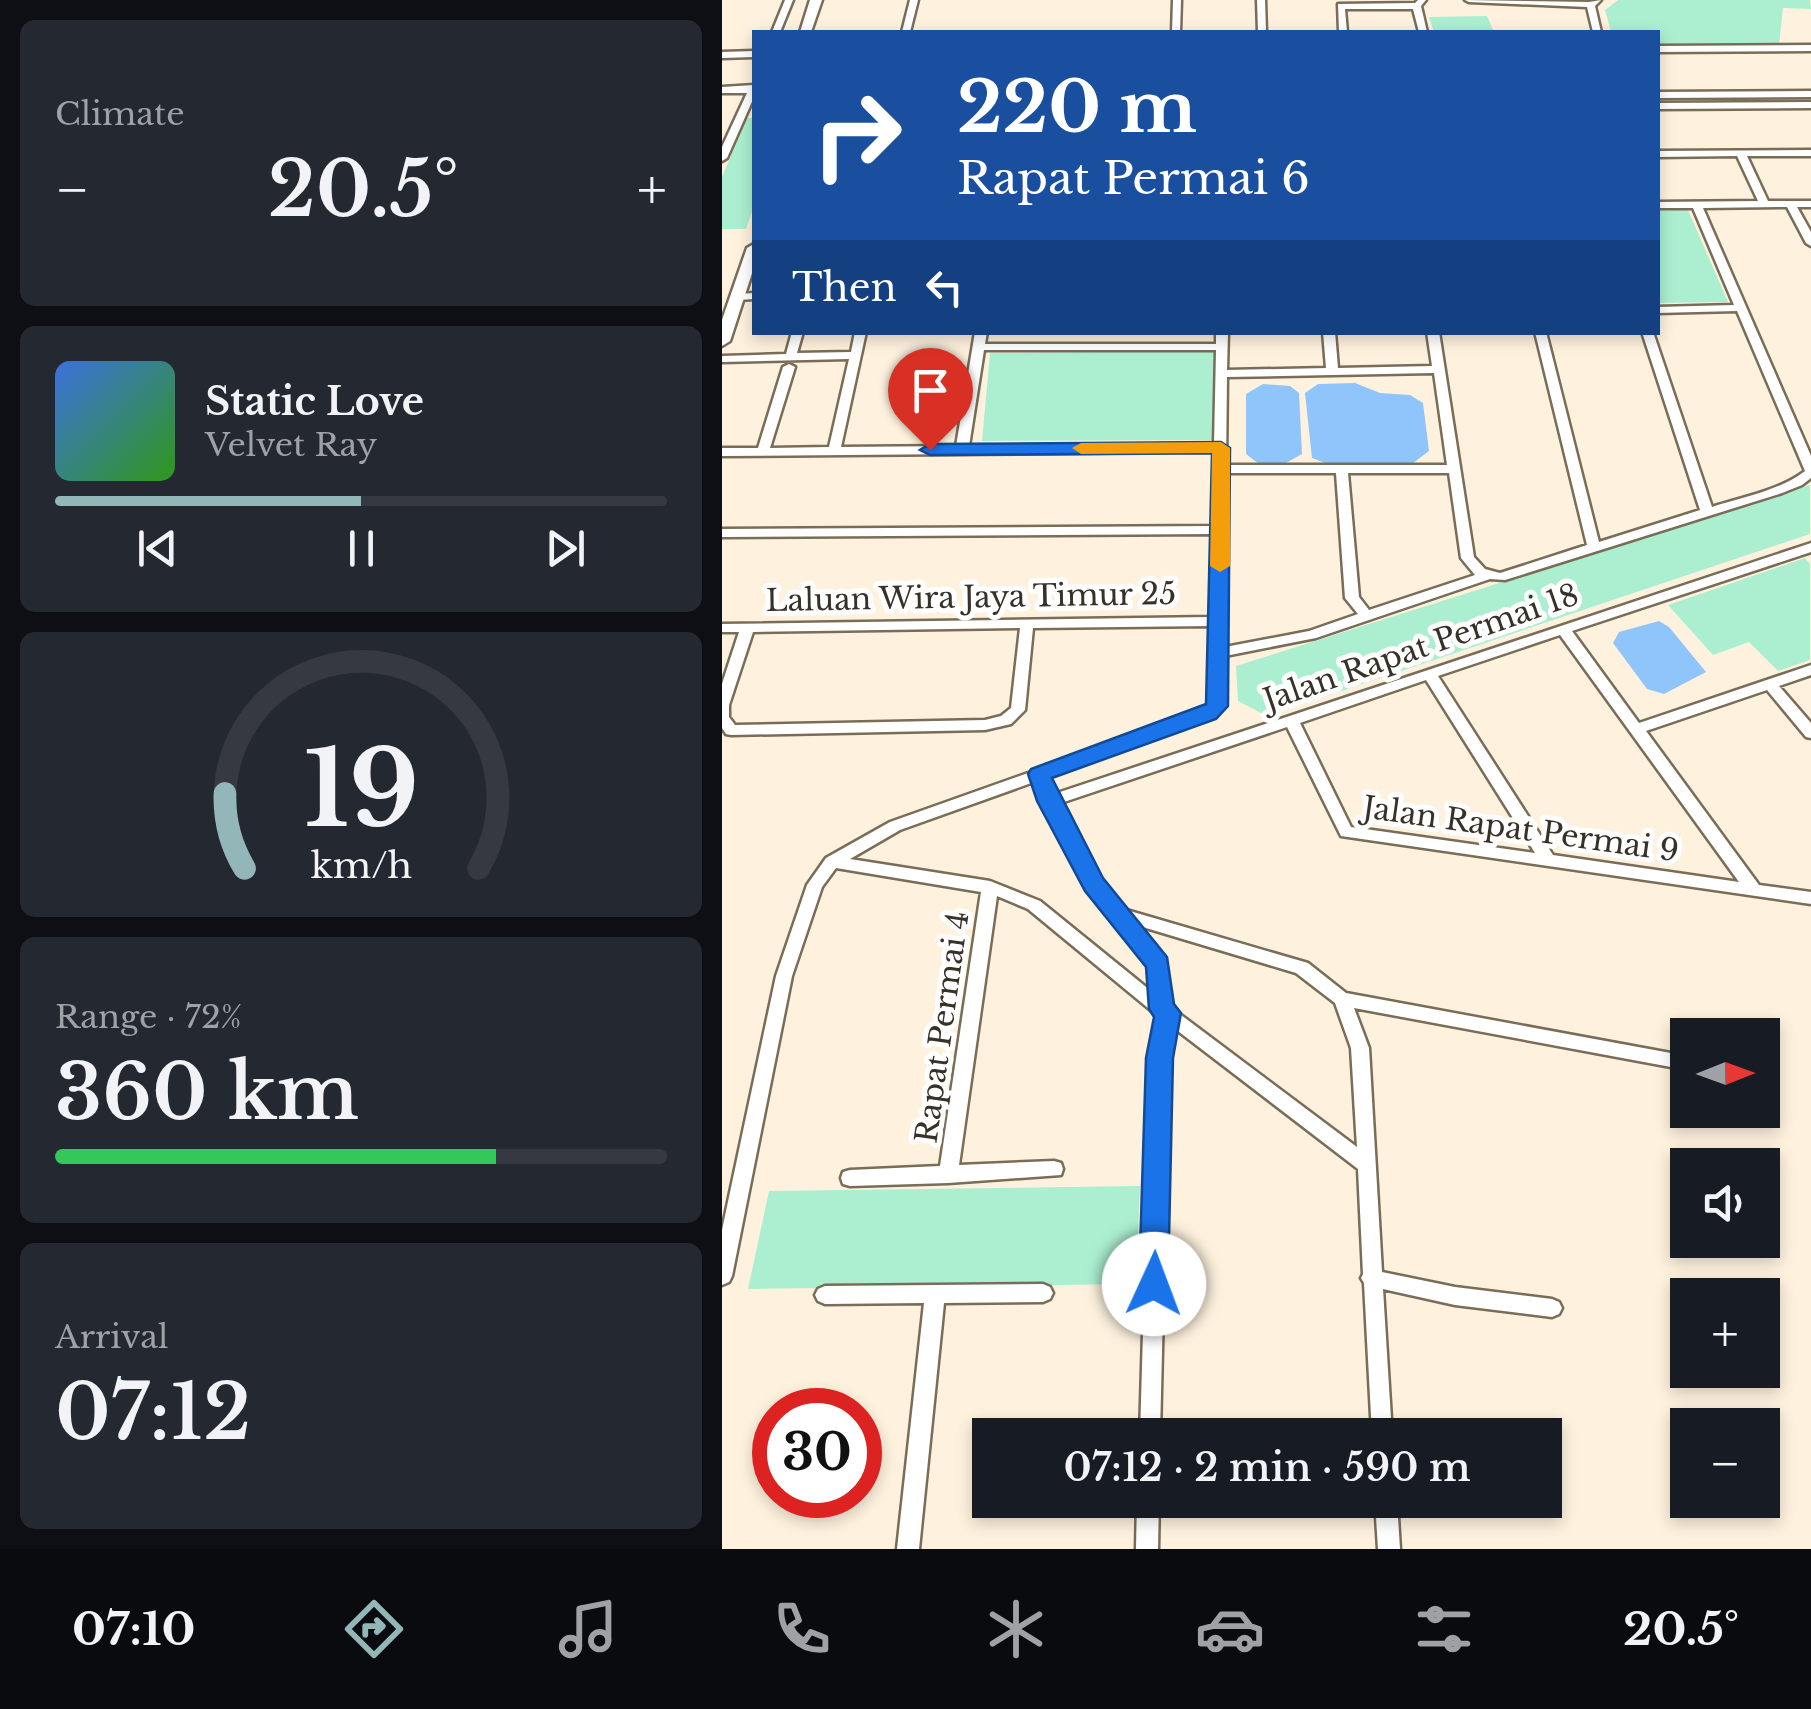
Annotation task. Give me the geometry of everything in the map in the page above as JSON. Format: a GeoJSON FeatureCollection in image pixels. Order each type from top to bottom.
{"type":"FeatureCollection","features":[{"type":"Feature","properties":{"kind":"street"},"geometry":{"type":"LineString","coordinates":[[777,30],[789,0]]}},
{"type":"Feature","properties":{"kind":"street"},"geometry":{"type":"LineString","coordinates":[[806,30],[816,0]]}},
{"type":"Feature","properties":{"kind":"street"},"geometry":{"type":"LineString","coordinates":[[906,30],[914,0]]}},
{"type":"Feature","properties":{"kind":"street"},"geometry":{"type":"LineString","coordinates":[[1176,30],[1177,0]]}},
{"type":"Feature","properties":{"kind":"street"},"geometry":{"type":"LineString","coordinates":[[1261,0],[1262,30]]}},
{"type":"Feature","properties":{"kind":"street"},"geometry":{"type":"LineString","coordinates":[[1468,0],[1594,2],[1597,30]]}},
{"type":"Feature","properties":{"kind":"street"},"geometry":{"type":"LineString","coordinates":[[1343,30],[1341,6],[1420,3],[1423,30]]}},
{"type":"Feature","properties":{"kind":"street"},"geometry":{"type":"LineString","coordinates":[[1660,49],[1810,48]]}},
{"type":"Feature","properties":{"kind":"street"},"geometry":{"type":"LineString","coordinates":[[722,55],[752,54]]}},
{"type":"Feature","properties":{"kind":"street"},"geometry":{"type":"LineString","coordinates":[[722,90],[752,89]]}},
{"type":"Feature","properties":{"kind":"street"},"geometry":{"type":"LineString","coordinates":[[722,158],[752,93]]}},
{"type":"Feature","properties":{"kind":"street"},"geometry":{"type":"LineString","coordinates":[[1660,96],[1810,94]]}},
{"type":"Feature","properties":{"kind":"street"},"geometry":{"type":"LineString","coordinates":[[1660,106],[1810,104]]}},
{"type":"Feature","properties":{"kind":"street"},"geometry":{"type":"LineString","coordinates":[[1660,154],[1810,153]]}},
{"type":"Feature","properties":{"kind":"street"},"geometry":{"type":"LineString","coordinates":[[1742,154],[1764,204]]}},
{"type":"Feature","properties":{"kind":"street"},"geometry":{"type":"LineString","coordinates":[[1791,204],[1810,243]]}},
{"type":"Feature","properties":{"kind":"street"},"geometry":{"type":"LineString","coordinates":[[1660,205],[1810,204]]}},
{"type":"Feature","properties":{"kind":"street"},"geometry":{"type":"LineString","coordinates":[[1433,335],[1468,558],[1487,575],[1500,578],[1798,482],[1810,472],[1697,205]]}},
{"type":"Feature","properties":{"kind":"street"},"geometry":{"type":"LineString","coordinates":[[722,342],[752,254]]}},
{"type":"Feature","properties":{"kind":"street"},"geometry":{"type":"LineString","coordinates":[[738,296],[752,296]]}},
{"type":"Feature","properties":{"kind":"street"},"geometry":{"type":"LineString","coordinates":[[1660,310],[1740,308]]}},
{"type":"Feature","properties":{"kind":"street"},"geometry":{"type":"LineString","coordinates":[[764,452],[797,335]]}},
{"type":"Feature","properties":{"kind":"street"},"geometry":{"type":"LineString","coordinates":[[834,452],[860,335]]}},
{"type":"Feature","properties":{"kind":"street"},"geometry":{"type":"LineString","coordinates":[[962,449],[981,335]]}},
{"type":"Feature","properties":{"kind":"street"},"geometry":{"type":"LineString","coordinates":[[1112,347],[1114,335]]}},
{"type":"Feature","properties":{"kind":"street"},"geometry":{"type":"LineString","coordinates":[[1329,335],[1332,370]]}},
{"type":"Feature","properties":{"kind":"street"},"geometry":{"type":"LineString","coordinates":[[1541,335],[1594,546]]}},
{"type":"Feature","properties":{"kind":"street"},"geometry":{"type":"LineString","coordinates":[[1649,335],[1707,512]]}},
{"type":"Feature","properties":{"kind":"street"},"geometry":{"type":"LineString","coordinates":[[722,1276],[784,976],[815,885],[832,862],[895,826],[1208,714],[1217,706],[1222,340],[1112,347],[979,347]]}},
{"type":"Feature","properties":{"kind":"street"},"geometry":{"type":"LineString","coordinates":[[722,359],[790,361],[856,355]]}},
{"type":"Feature","properties":{"kind":"street"},"geometry":{"type":"LineString","coordinates":[[1222,374],[1437,370]]}},
{"type":"Feature","properties":{"kind":"street"},"geometry":{"type":"LineString","coordinates":[[722,452],[1221,448]]}},
{"type":"Feature","properties":{"kind":"street"},"geometry":{"type":"LineString","coordinates":[[1221,469],[1454,469]]}},
{"type":"Feature","properties":{"kind":"street"},"geometry":{"type":"LineString","coordinates":[[1342,469],[1352,598],[1368,616]]}},
{"type":"Feature","properties":{"kind":"street"},"geometry":{"type":"LineString","coordinates":[[722,533],[1221,530]]}},
{"type":"Feature","properties":{"kind":"street","name":"Jalan Rapat Permai 18"},"geometry":{"type":"LineString","coordinates":[[1048,801],[1810,547]]}},
{"type":"Feature","properties":{"kind":"street"},"geometry":{"type":"LineString","coordinates":[[1220,652],[1312,635],[1487,575]]}},
{"type":"Feature","properties":{"kind":"street","name":"Laluan Wira Jaya Timur 25"},"geometry":{"type":"LineString","coordinates":[[722,628],[1220,621]]}},
{"type":"Feature","properties":{"kind":"street"},"geometry":{"type":"LineString","coordinates":[[748,628],[722,706],[722,717],[731,730],[986,726],[1006,720],[1018,710],[1027,623]]}},
{"type":"Feature","properties":{"kind":"street"},"geometry":{"type":"LineString","coordinates":[[1563,629],[1754,890]]}},
{"type":"Feature","properties":{"kind":"street"},"geometry":{"type":"LineString","coordinates":[[1636,729],[1810,670]]}},
{"type":"Feature","properties":{"kind":"street"},"geometry":{"type":"LineString","coordinates":[[1429,674],[1548,861]]}},
{"type":"Feature","properties":{"kind":"street"},"geometry":{"type":"LineString","coordinates":[[1770,684],[1810,733]]}},
{"type":"Feature","properties":{"kind":"street","name":"Jalan Rapat Permai 9"},"geometry":{"type":"LineString","coordinates":[[1291,720],[1346,832],[1810,898]]}},
{"type":"Feature","properties":{"kind":"street"},"geometry":{"type":"LineString","coordinates":[[1039,774],[1048,801],[1094,884],[1158,964],[1165,1011],[1160,1058],[1150,1418]]}},
{"type":"Feature","properties":{"kind":"street"},"geometry":{"type":"LineString","coordinates":[[832,862],[990,887],[1034,904],[1165,1011],[1366,1165]]}},
{"type":"Feature","properties":{"kind":"street","name":"Rapat Permai 4"},"geometry":{"type":"LineString","coordinates":[[948,1176],[990,887]]}},
{"type":"Feature","properties":{"kind":"street"},"geometry":{"type":"LineString","coordinates":[[1117,913],[1302,968],[1342,999],[1670,1059]]}},
{"type":"Feature","properties":{"kind":"street"},"geometry":{"type":"LineString","coordinates":[[1342,999],[1360,1048],[1381,1418]]}},
{"type":"Feature","properties":{"kind":"street"},"geometry":{"type":"LineString","coordinates":[[850,1178],[1054,1168]]}},
{"type":"Feature","properties":{"kind":"street"},"geometry":{"type":"LineString","coordinates":[[1371,1278],[1455,1296],[1552,1308]]}},
{"type":"Feature","properties":{"kind":"street"},"geometry":{"type":"LineString","coordinates":[[825,1294],[1043,1293]]}},
{"type":"Feature","properties":{"kind":"street"},"geometry":{"type":"LineString","coordinates":[[908,1549],[935,1294]]}},
{"type":"Feature","properties":{"kind":"street"},"geometry":{"type":"LineString","coordinates":[[1147,1549],[1148,1518]]}},
{"type":"Feature","properties":{"kind":"street"},"geometry":{"type":"LineString","coordinates":[[1387,1518],[1389,1549]]}},
{"type":"Feature","properties":{"kind":"green space"},"geometry":{"type":"Polygon","coordinates":[[[1618,0],[1810,0],[1811,9],[1783,8],[1779,45],[1660,44],[1660,30],[1610,30],[1605,10],[1618,0]]]}},
{"type":"Feature","properties":{"kind":"green space"},"geometry":{"type":"Polygon","coordinates":[[[1487,16],[1493,30],[1433,30],[1429,17],[1487,16]]]}},
{"type":"Feature","properties":{"kind":"green space"},"geometry":{"type":"Polygon","coordinates":[[[747,118],[752,118],[752,212],[746,229],[722,229],[722,177],[747,118]]]}},
{"type":"Feature","properties":{"kind":"green space"},"geometry":{"type":"Polygon","coordinates":[[[1660,210],[1688,210],[1728,302],[1660,303],[1660,210]]]}},
{"type":"Feature","properties":{"kind":"green space"},"geometry":{"type":"Polygon","coordinates":[[[1215,351],[1212,440],[982,441],[990,353],[1215,351]]]}},
{"type":"Feature","properties":{"kind":"green space"},"geometry":{"type":"Polygon","coordinates":[[[1810,485],[1810,534],[1267,716],[1238,701],[1236,666],[1810,485]]]}},
{"type":"Feature","properties":{"kind":"green space"},"geometry":{"type":"Polygon","coordinates":[[[1805,558],[1810,564],[1810,660],[1778,671],[1749,642],[1713,655],[1668,605],[1805,558]]]}},
{"type":"Feature","properties":{"kind":"green space"},"geometry":{"type":"Polygon","coordinates":[[[1140,1186],[1136,1284],[748,1289],[769,1191],[1140,1186]]]}},
{"type":"Feature","properties":{"kind":"water"},"geometry":{"type":"Polygon","coordinates":[[[1355,383],[1380,393],[1410,395],[1423,403],[1429,451],[1413,463],[1325,463],[1312,458],[1305,393],[1318,384],[1355,383]]]}},
{"type":"Feature","properties":{"kind":"water"},"geometry":{"type":"Polygon","coordinates":[[[1263,384],[1290,386],[1299,393],[1302,454],[1286,463],[1259,464],[1246,454],[1246,394],[1263,384]]]}},
{"type":"Feature","properties":{"kind":"water"},"geometry":{"type":"Polygon","coordinates":[[[1659,621],[1669,627],[1706,672],[1664,694],[1647,689],[1613,643],[1619,632],[1659,621]]]}},
{"type":"Feature","properties":{"kind":"slow traffic"},"geometry":{"type":"LineString","coordinates":[[1081,448],[1221,448],[1220,566]]}},
{"type":"Feature","properties":{"kind":"route"},"geometry":{"type":"LineString","coordinates":[[930,450],[1221,448],[1217,706],[1208,714],[1039,774],[1048,801],[1094,884],[1158,964],[1162,1009],[1168,1013],[1160,1058],[1154,1284]]}}]}
